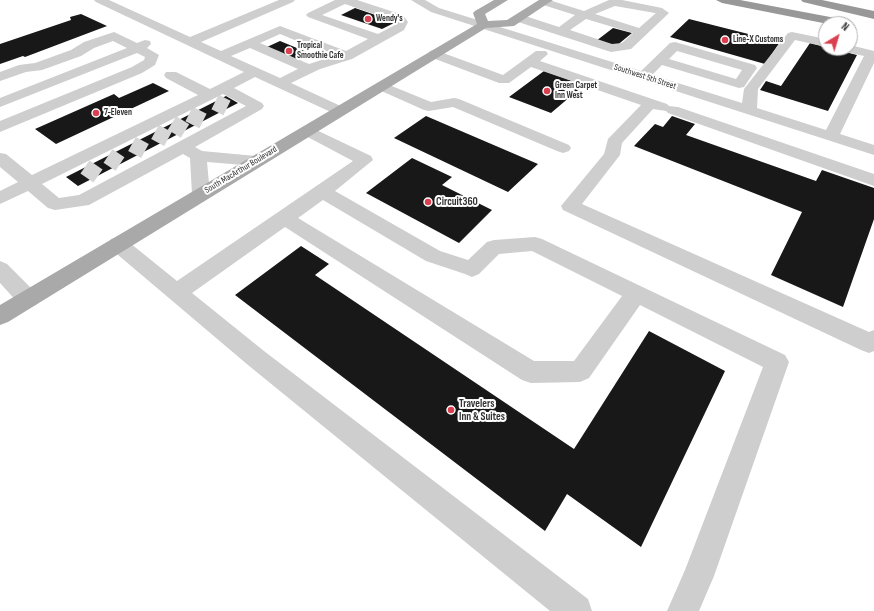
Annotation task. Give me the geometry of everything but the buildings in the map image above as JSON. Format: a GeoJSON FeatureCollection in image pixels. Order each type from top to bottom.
{"type":"FeatureCollection","features":[{"type":"Feature","properties":{"kind":"highway"},"geometry":{"type":"LineString","coordinates":[[722,0],[818,19]]}},
{"type":"Feature","properties":{"kind":"highway"},"geometry":{"type":"LineString","coordinates":[[807,0],[874,16]]}},
{"type":"Feature","properties":{"kind":"main road"},"geometry":{"type":"LineString","coordinates":[[483,25],[479,14],[502,0]]}},
{"type":"Feature","properties":{"kind":"main road","name":"South MacArthur Boulevard"},"geometry":{"type":"LineString","coordinates":[[0,316],[483,25],[510,23],[545,1]]}},
{"type":"Feature","properties":{"kind":"street"},"geometry":{"type":"LineString","coordinates":[[100,0],[340,111]]}},
{"type":"Feature","properties":{"kind":"street"},"geometry":{"type":"LineString","coordinates":[[189,42],[289,0]]}},
{"type":"Feature","properties":{"kind":"street"},"geometry":{"type":"LineString","coordinates":[[280,83],[309,69],[347,56],[379,39],[400,27],[402,22],[399,18],[345,0],[312,14],[379,39]]}},
{"type":"Feature","properties":{"kind":"street","name":"Southwest 5th Street"},"geometry":{"type":"LineString","coordinates":[[417,0],[435,10],[874,150]]}},
{"type":"Feature","properties":{"kind":"street"},"geometry":{"type":"LineString","coordinates":[[545,1],[583,15],[641,32]]}},
{"type":"Feature","properties":{"kind":"street"},"geometry":{"type":"LineString","coordinates":[[519,18],[611,48],[626,46],[663,13],[662,11],[614,2],[583,15],[560,31]]}},
{"type":"Feature","properties":{"kind":"street"},"geometry":{"type":"LineString","coordinates":[[220,56],[280,30],[347,56]]}},
{"type":"Feature","properties":{"kind":"street"},"geometry":{"type":"LineString","coordinates":[[0,103],[172,34]]}},
{"type":"Feature","properties":{"kind":"street"},"geometry":{"type":"LineString","coordinates":[[0,77],[24,68],[37,67],[114,36],[152,55],[150,62],[137,70],[0,127]]}},
{"type":"Feature","properties":{"kind":"street"},"geometry":{"type":"LineString","coordinates":[[749,110],[752,89],[792,36],[818,41]]}},
{"type":"Feature","properties":{"kind":"street"},"geometry":{"type":"LineString","coordinates":[[435,54],[504,80],[529,62],[579,38]]}},
{"type":"Feature","properties":{"kind":"street"},"geometry":{"type":"LineString","coordinates":[[249,43],[309,69]]}},
{"type":"Feature","properties":{"kind":"street"},"geometry":{"type":"LineString","coordinates":[[644,76],[660,60],[675,46],[750,68],[739,84],[660,60]]}},
{"type":"Feature","properties":{"kind":"street"},"geometry":{"type":"LineString","coordinates":[[831,136],[872,54],[858,51]]}},
{"type":"Feature","properties":{"kind":"street"},"geometry":{"type":"LineString","coordinates":[[529,62],[874,180]]}},
{"type":"Feature","properties":{"kind":"street"},"geometry":{"type":"LineString","coordinates":[[0,198],[30,184],[93,172],[140,148],[167,131],[197,118],[220,101],[254,72]]}},
{"type":"Feature","properties":{"kind":"street"},"geometry":{"type":"LineString","coordinates":[[171,75],[220,101]]}},
{"type":"Feature","properties":{"kind":"street"},"geometry":{"type":"LineString","coordinates":[[382,86],[429,107],[454,102],[563,148]]}},
{"type":"Feature","properties":{"kind":"street"},"geometry":{"type":"LineString","coordinates":[[673,110],[688,91]]}},
{"type":"Feature","properties":{"kind":"street"},"geometry":{"type":"LineString","coordinates":[[197,118],[220,101]]}},
{"type":"Feature","properties":{"kind":"street"},"geometry":{"type":"LineString","coordinates":[[650,104],[614,142],[612,155],[570,206],[869,343],[874,340]]}},
{"type":"Feature","properties":{"kind":"street"},"geometry":{"type":"LineString","coordinates":[[0,158],[55,204],[82,201],[93,172],[140,148],[167,131],[199,138],[197,118]]}},
{"type":"Feature","properties":{"kind":"street"},"geometry":{"type":"LineString","coordinates":[[167,131],[198,156],[256,162]]}},
{"type":"Feature","properties":{"kind":"street"},"geometry":{"type":"LineString","coordinates":[[177,292],[322,192],[365,160],[308,131]]}},
{"type":"Feature","properties":{"kind":"street"},"geometry":{"type":"LineString","coordinates":[[198,156],[201,194]]}},
{"type":"Feature","properties":{"kind":"street"},"geometry":{"type":"LineString","coordinates":[[322,192],[433,256],[472,269],[494,247],[535,244],[777,362],[701,568],[683,611]]}},
{"type":"Feature","properties":{"kind":"street"},"geometry":{"type":"LineString","coordinates":[[284,218],[531,372],[580,372],[636,293]]}},
{"type":"Feature","properties":{"kind":"street"},"geometry":{"type":"LineString","coordinates":[[118,244],[256,358],[576,611]]}},
{"type":"Feature","properties":{"kind":"street"},"geometry":{"type":"LineString","coordinates":[[0,269],[28,299]]}},
{"type":"Feature","properties":{"kind":"tunnel"},"geometry":{"type":"LineString","coordinates":[[215,102],[227,108]]}},
{"type":"Feature","properties":{"kind":"tunnel"},"geometry":{"type":"LineString","coordinates":[[189,114],[203,121]]}},
{"type":"Feature","properties":{"kind":"tunnel"},"geometry":{"type":"LineString","coordinates":[[172,123],[185,131]]}},
{"type":"Feature","properties":{"kind":"tunnel"},"geometry":{"type":"LineString","coordinates":[[155,132],[168,139]]}},
{"type":"Feature","properties":{"kind":"tunnel"},"geometry":{"type":"LineString","coordinates":[[132,144],[145,151]]}},
{"type":"Feature","properties":{"kind":"tunnel"},"geometry":{"type":"LineString","coordinates":[[108,156],[120,164]]}},
{"type":"Feature","properties":{"kind":"tunnel"},"geometry":{"type":"LineString","coordinates":[[85,167],[98,176]]}},
{"type":"Feature","properties":{"kind":"place","name":"Wendy's"},"geometry":{"type":"Point","coordinates":[368,19]}},
{"type":"Feature","properties":{"kind":"place","name":"Line-X Customs"},"geometry":{"type":"Point","coordinates":[725,40]}},
{"type":"Feature","properties":{"kind":"place","name":"Tropical Smoothie Cafe"},"geometry":{"type":"Point","coordinates":[289,51]}},
{"type":"Feature","properties":{"kind":"place","name":"Green Carpet Inn West"},"geometry":{"type":"Point","coordinates":[547,91]}},
{"type":"Feature","properties":{"kind":"place","name":"7-Eleven"},"geometry":{"type":"Point","coordinates":[96,113]}},
{"type":"Feature","properties":{"kind":"place","name":"Circuit360"},"geometry":{"type":"Point","coordinates":[428,202]}},
{"type":"Feature","properties":{"kind":"place","name":"Travelers Inn & Suites"},"geometry":{"type":"Point","coordinates":[451,410]}}]}
